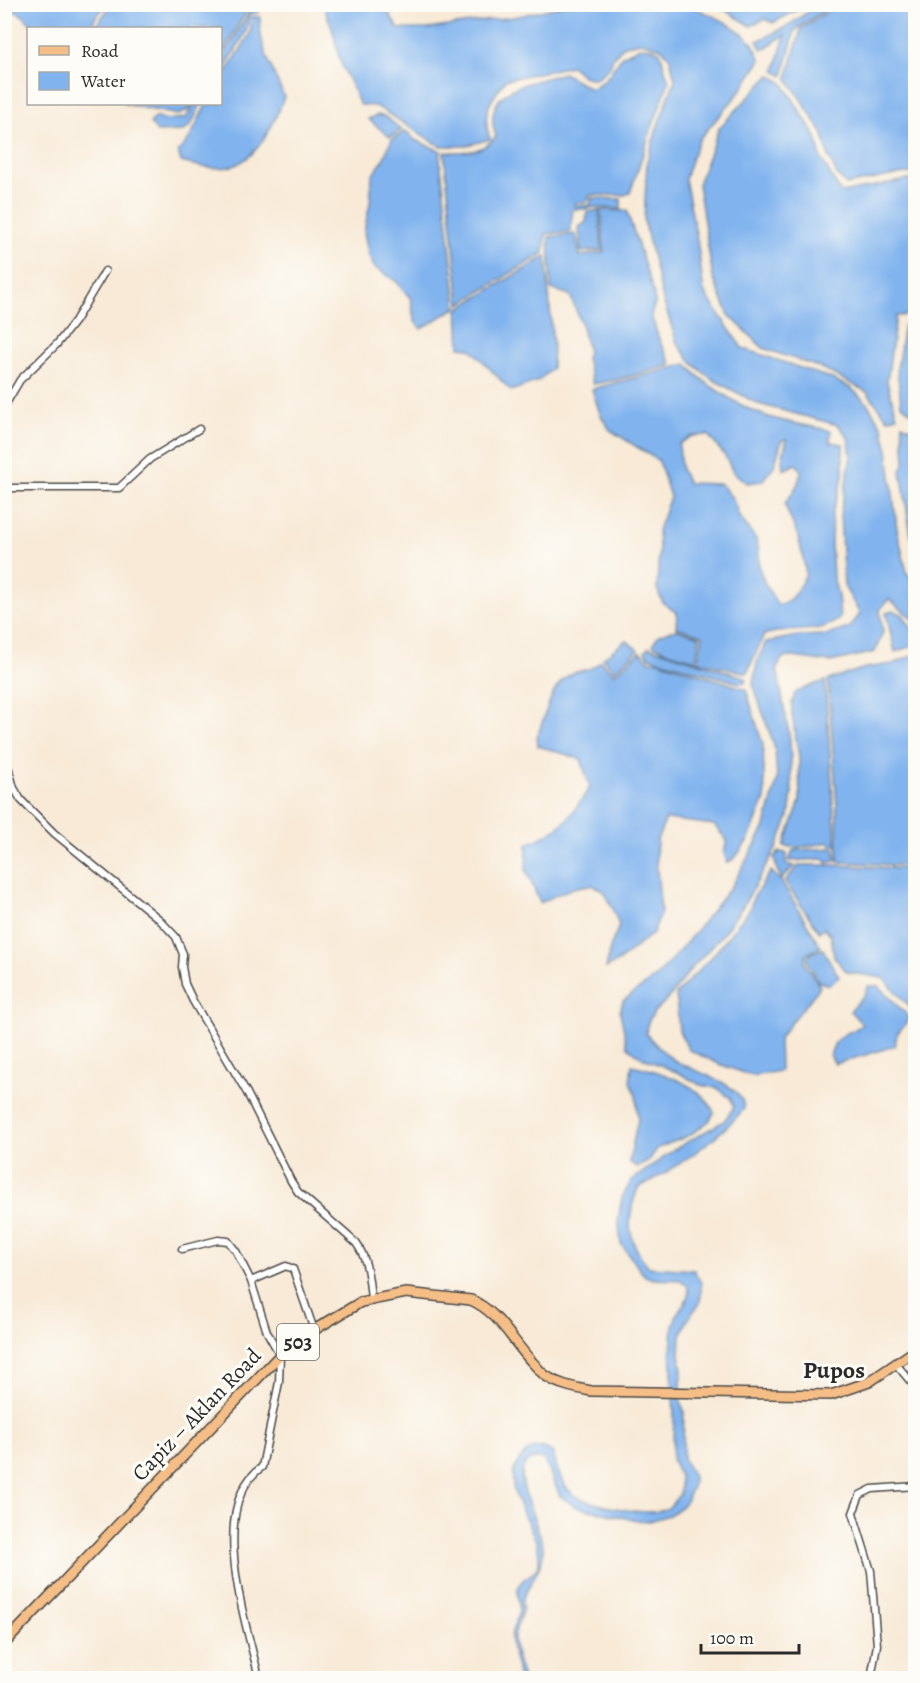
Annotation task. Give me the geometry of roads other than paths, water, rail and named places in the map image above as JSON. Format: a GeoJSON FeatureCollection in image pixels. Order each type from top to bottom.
{"type":"FeatureCollection","features":[{"type":"Feature","properties":{"kind":"main road","name":"Capiz – Aklan Road"},"geometry":{"type":"LineString","coordinates":[[4,1644],[280,1355],[352,1306],[371,1299],[406,1293],[471,1300],[494,1315],[529,1359],[546,1376],[572,1387],[591,1391],[831,1395],[869,1382],[915,1350]]}},
{"type":"Feature","properties":{"kind":"street"},"geometry":{"type":"LineString","coordinates":[[4,407],[28,370],[57,344],[75,321],[105,271]]}},
{"type":"Feature","properties":{"kind":"street"},"geometry":{"type":"LineString","coordinates":[[4,488],[118,488],[150,459],[199,429]]}},
{"type":"Feature","properties":{"kind":"street"},"geometry":{"type":"LineString","coordinates":[[4,752],[14,788],[27,806],[54,833],[159,919],[176,937],[183,954],[182,967],[185,984],[193,1001],[247,1093],[298,1192],[356,1243],[362,1251],[371,1299]]}},
{"type":"Feature","properties":{"kind":"street"},"geometry":{"type":"LineString","coordinates":[[182,1249],[218,1240],[228,1241],[237,1251],[251,1281],[267,1332],[280,1355],[279,1382],[262,1467],[246,1482],[237,1509],[233,1533],[234,1571],[260,1678]]}},
{"type":"Feature","properties":{"kind":"street"},"geometry":{"type":"LineString","coordinates":[[251,1281],[290,1266],[314,1330]]}},
{"type":"Feature","properties":{"kind":"street"},"geometry":{"type":"LineString","coordinates":[[896,1364],[915,1388]]}},
{"type":"Feature","properties":{"kind":"street"},"geometry":{"type":"LineString","coordinates":[[871,1678],[877,1645],[871,1571],[853,1514],[860,1495],[872,1489],[915,1485]]}},
{"type":"Feature","properties":{"kind":"water"},"geometry":{"type":"Polygon","coordinates":[[[5,4],[107,5],[97,15],[91,27],[34,27],[22,15],[5,7],[5,4]]]}},
{"type":"Feature","properties":{"kind":"water"},"geometry":{"type":"Polygon","coordinates":[[[111,4],[250,5],[222,53],[222,27],[95,27],[111,4]]]}},
{"type":"Feature","properties":{"kind":"water"},"geometry":{"type":"Polygon","coordinates":[[[457,4],[519,5],[458,16],[457,4]]]}},
{"type":"Feature","properties":{"kind":"water"},"geometry":{"type":"Polygon","coordinates":[[[807,4],[773,23],[765,19],[751,26],[725,10],[709,5],[807,4]]]}},
{"type":"Feature","properties":{"kind":"water"},"geometry":{"type":"Polygon","coordinates":[[[819,4],[833,5],[795,30],[783,76],[775,71],[785,35],[762,50],[757,41],[786,27],[819,4]]]}},
{"type":"Feature","properties":{"kind":"water"},"geometry":{"type":"Polygon","coordinates":[[[253,5],[259,5],[259,13],[250,15],[246,32],[222,73],[222,58],[253,5]]]}},
{"type":"Feature","properties":{"kind":"water"},"geometry":{"type":"Polygon","coordinates":[[[323,5],[397,5],[389,14],[399,29],[427,29],[519,16],[566,5],[688,5],[723,21],[746,37],[761,60],[739,93],[700,138],[685,179],[697,239],[704,292],[742,348],[830,378],[851,388],[867,403],[882,426],[888,450],[897,529],[907,573],[915,585],[915,621],[889,599],[880,610],[883,632],[875,652],[830,662],[793,657],[782,658],[777,669],[790,739],[792,793],[789,817],[777,847],[743,906],[722,935],[668,999],[654,1012],[648,1022],[646,1034],[663,1051],[674,1060],[727,1085],[742,1100],[744,1109],[695,1153],[666,1173],[638,1188],[631,1210],[632,1239],[649,1267],[694,1270],[701,1283],[699,1305],[689,1317],[681,1335],[680,1354],[682,1372],[680,1399],[684,1411],[683,1458],[693,1476],[693,1484],[686,1501],[678,1510],[650,1521],[640,1521],[576,1507],[560,1496],[544,1459],[530,1461],[523,1468],[522,1479],[525,1494],[541,1537],[543,1553],[541,1564],[523,1599],[515,1634],[514,1643],[523,1678],[518,1678],[511,1635],[519,1611],[517,1594],[519,1585],[536,1570],[539,1561],[538,1548],[515,1495],[514,1470],[521,1458],[535,1448],[548,1450],[553,1453],[560,1475],[573,1494],[605,1506],[635,1511],[660,1511],[668,1508],[680,1494],[680,1478],[672,1459],[674,1418],[671,1351],[673,1326],[689,1292],[687,1285],[680,1280],[656,1279],[643,1274],[621,1244],[618,1219],[622,1198],[631,1181],[675,1149],[724,1121],[734,1107],[730,1098],[717,1088],[700,1085],[679,1073],[641,1057],[627,1046],[620,1012],[623,1001],[658,975],[733,884],[765,827],[777,780],[775,749],[753,684],[758,659],[766,642],[798,636],[826,635],[849,628],[860,614],[844,586],[840,515],[851,456],[848,437],[838,425],[758,404],[712,379],[693,364],[677,343],[663,300],[644,221],[647,161],[675,80],[670,58],[661,48],[641,42],[625,45],[614,56],[609,68],[595,79],[583,76],[571,66],[505,80],[488,107],[486,121],[490,139],[465,146],[440,146],[376,106],[360,105],[340,61],[333,31],[323,5]]]}},
{"type":"Feature","properties":{"kind":"water"},"geometry":{"type":"Polygon","coordinates":[[[837,5],[915,5],[915,174],[905,173],[846,185],[837,175],[822,132],[787,78],[801,29],[837,5]]]}},
{"type":"Feature","properties":{"kind":"water"},"geometry":{"type":"Polygon","coordinates":[[[260,17],[264,48],[284,97],[270,129],[256,149],[239,163],[216,168],[181,162],[178,151],[191,135],[206,105],[222,105],[222,79],[250,34],[252,18],[260,17]]]}},
{"type":"Feature","properties":{"kind":"water"},"geometry":{"type":"Polygon","coordinates":[[[640,47],[652,48],[660,52],[669,82],[630,193],[590,195],[587,202],[576,203],[576,206],[588,205],[588,209],[573,209],[570,232],[546,234],[544,253],[460,304],[444,152],[473,151],[491,142],[496,136],[493,120],[495,107],[502,97],[512,90],[524,84],[564,73],[591,89],[606,79],[622,56],[640,47]]]}},
{"type":"Feature","properties":{"kind":"water"},"geometry":{"type":"Polygon","coordinates":[[[770,75],[783,83],[816,137],[821,158],[841,193],[915,180],[915,315],[896,316],[887,382],[897,416],[888,419],[867,392],[821,368],[763,348],[729,315],[713,278],[698,184],[719,128],[770,75]]]}},
{"type":"Feature","properties":{"kind":"water"},"geometry":{"type":"Polygon","coordinates":[[[129,105],[191,105],[187,111],[178,115],[129,105]]]}},
{"type":"Feature","properties":{"kind":"water"},"geometry":{"type":"Polygon","coordinates":[[[193,105],[201,105],[191,125],[183,131],[157,132],[150,123],[156,117],[164,120],[186,118],[193,105]]]}},
{"type":"Feature","properties":{"kind":"water"},"geometry":{"type":"Polygon","coordinates":[[[378,115],[386,117],[402,130],[390,137],[368,119],[378,115]]]}},
{"type":"Feature","properties":{"kind":"water"},"geometry":{"type":"Polygon","coordinates":[[[406,131],[415,140],[441,151],[457,307],[421,329],[414,320],[411,299],[396,281],[374,267],[368,254],[364,232],[370,203],[372,176],[382,162],[392,139],[406,131]]]}},
{"type":"Feature","properties":{"kind":"water"},"geometry":{"type":"Polygon","coordinates":[[[591,198],[621,199],[621,209],[590,207],[591,198]]]}},
{"type":"Feature","properties":{"kind":"water"},"geometry":{"type":"Polygon","coordinates":[[[599,210],[602,250],[581,252],[579,227],[586,222],[587,212],[599,210]]]}},
{"type":"Feature","properties":{"kind":"water"},"geometry":{"type":"Polygon","coordinates":[[[601,210],[627,211],[653,291],[655,303],[651,315],[660,342],[672,365],[593,384],[586,358],[588,352],[581,323],[570,295],[551,289],[549,237],[576,234],[580,256],[604,252],[601,210]]]}},
{"type":"Feature","properties":{"kind":"water"},"geometry":{"type":"Polygon","coordinates":[[[546,256],[553,345],[552,369],[538,381],[511,391],[470,348],[460,347],[458,309],[546,256]]]}},
{"type":"Feature","properties":{"kind":"water"},"geometry":{"type":"Polygon","coordinates":[[[916,324],[915,416],[901,404],[897,368],[904,325],[916,324]]]}},
{"type":"Feature","properties":{"kind":"water"},"geometry":{"type":"Polygon","coordinates":[[[687,364],[711,386],[754,411],[779,420],[831,431],[830,442],[843,444],[843,477],[832,514],[831,543],[833,577],[840,618],[823,627],[764,635],[747,673],[698,661],[703,635],[676,627],[677,613],[663,603],[657,589],[658,530],[670,497],[659,461],[610,430],[600,414],[592,389],[687,364]],[[708,435],[692,436],[679,444],[681,469],[688,483],[721,484],[733,499],[739,516],[756,539],[759,567],[765,584],[778,605],[788,601],[806,574],[798,536],[785,503],[796,488],[801,470],[796,464],[783,470],[782,459],[787,439],[782,440],[774,466],[762,481],[747,483],[733,472],[725,456],[708,435]]]}},
{"type":"Feature","properties":{"kind":"water"},"geometry":{"type":"Polygon","coordinates":[[[902,424],[915,430],[915,549],[901,471],[905,461],[902,424]]]}},
{"type":"Feature","properties":{"kind":"water"},"geometry":{"type":"Polygon","coordinates":[[[893,610],[903,615],[915,633],[915,645],[895,652],[886,613],[893,610]]]}},
{"type":"Feature","properties":{"kind":"water"},"geometry":{"type":"Polygon","coordinates":[[[676,629],[700,636],[696,660],[653,645],[658,635],[676,629]]]}},
{"type":"Feature","properties":{"kind":"water"},"geometry":{"type":"Polygon","coordinates":[[[626,640],[638,650],[614,671],[603,658],[626,640]]]}},
{"type":"Feature","properties":{"kind":"water"},"geometry":{"type":"Polygon","coordinates":[[[649,647],[741,676],[746,678],[745,682],[739,683],[649,657],[645,652],[649,647]]]}},
{"type":"Feature","properties":{"kind":"water"},"geometry":{"type":"Polygon","coordinates":[[[640,652],[650,661],[658,661],[746,689],[763,745],[765,799],[749,839],[735,858],[727,863],[724,853],[727,840],[714,825],[666,819],[657,840],[656,858],[661,912],[653,933],[619,961],[606,968],[611,945],[619,926],[611,903],[603,891],[597,887],[581,886],[540,903],[526,870],[527,844],[549,834],[564,822],[590,787],[581,759],[538,746],[537,737],[554,693],[564,679],[575,672],[589,669],[601,661],[614,674],[640,652]]]}},
{"type":"Feature","properties":{"kind":"water"},"geometry":{"type":"Polygon","coordinates":[[[913,655],[916,663],[915,866],[838,862],[837,806],[828,680],[865,668],[893,664],[913,655]]]}},
{"type":"Feature","properties":{"kind":"water"},"geometry":{"type":"Polygon","coordinates":[[[825,681],[836,845],[831,846],[829,842],[801,847],[784,846],[800,801],[799,757],[792,703],[795,693],[825,681]]]}},
{"type":"Feature","properties":{"kind":"water"},"geometry":{"type":"Polygon","coordinates":[[[835,848],[836,861],[827,863],[825,859],[789,861],[793,850],[835,848]]]}},
{"type":"Feature","properties":{"kind":"water"},"geometry":{"type":"Polygon","coordinates":[[[779,852],[787,853],[786,864],[794,866],[782,879],[774,857],[779,852]]]}},
{"type":"Feature","properties":{"kind":"water"},"geometry":{"type":"Polygon","coordinates":[[[799,865],[915,869],[915,1003],[910,1007],[883,978],[847,972],[834,957],[831,935],[824,928],[819,932],[785,881],[799,865]]]}},
{"type":"Feature","properties":{"kind":"water"},"geometry":{"type":"Polygon","coordinates":[[[771,871],[782,882],[821,947],[807,954],[804,961],[820,987],[779,1038],[780,1071],[752,1076],[689,1050],[679,1031],[676,994],[715,953],[750,909],[753,898],[771,871]]]}},
{"type":"Feature","properties":{"kind":"water"},"geometry":{"type":"Polygon","coordinates":[[[823,949],[839,977],[829,985],[819,982],[807,960],[810,954],[823,949]]]}},
{"type":"Feature","properties":{"kind":"water"},"geometry":{"type":"Polygon","coordinates":[[[868,986],[878,986],[910,1018],[897,1034],[895,1046],[835,1064],[830,1055],[836,1042],[842,1035],[862,1024],[850,1011],[864,995],[868,986]]]}},
{"type":"Feature","properties":{"kind":"water"},"geometry":{"type":"Polygon","coordinates":[[[632,1065],[667,1075],[691,1087],[709,1103],[714,1113],[709,1121],[690,1135],[658,1148],[649,1160],[637,1167],[629,1162],[638,1119],[636,1095],[630,1081],[632,1065]]]}},
{"type":"Feature","properties":{"kind":"district","name":"Pupos"},"geometry":{"type":"Point","coordinates":[834,1370]}}]}
